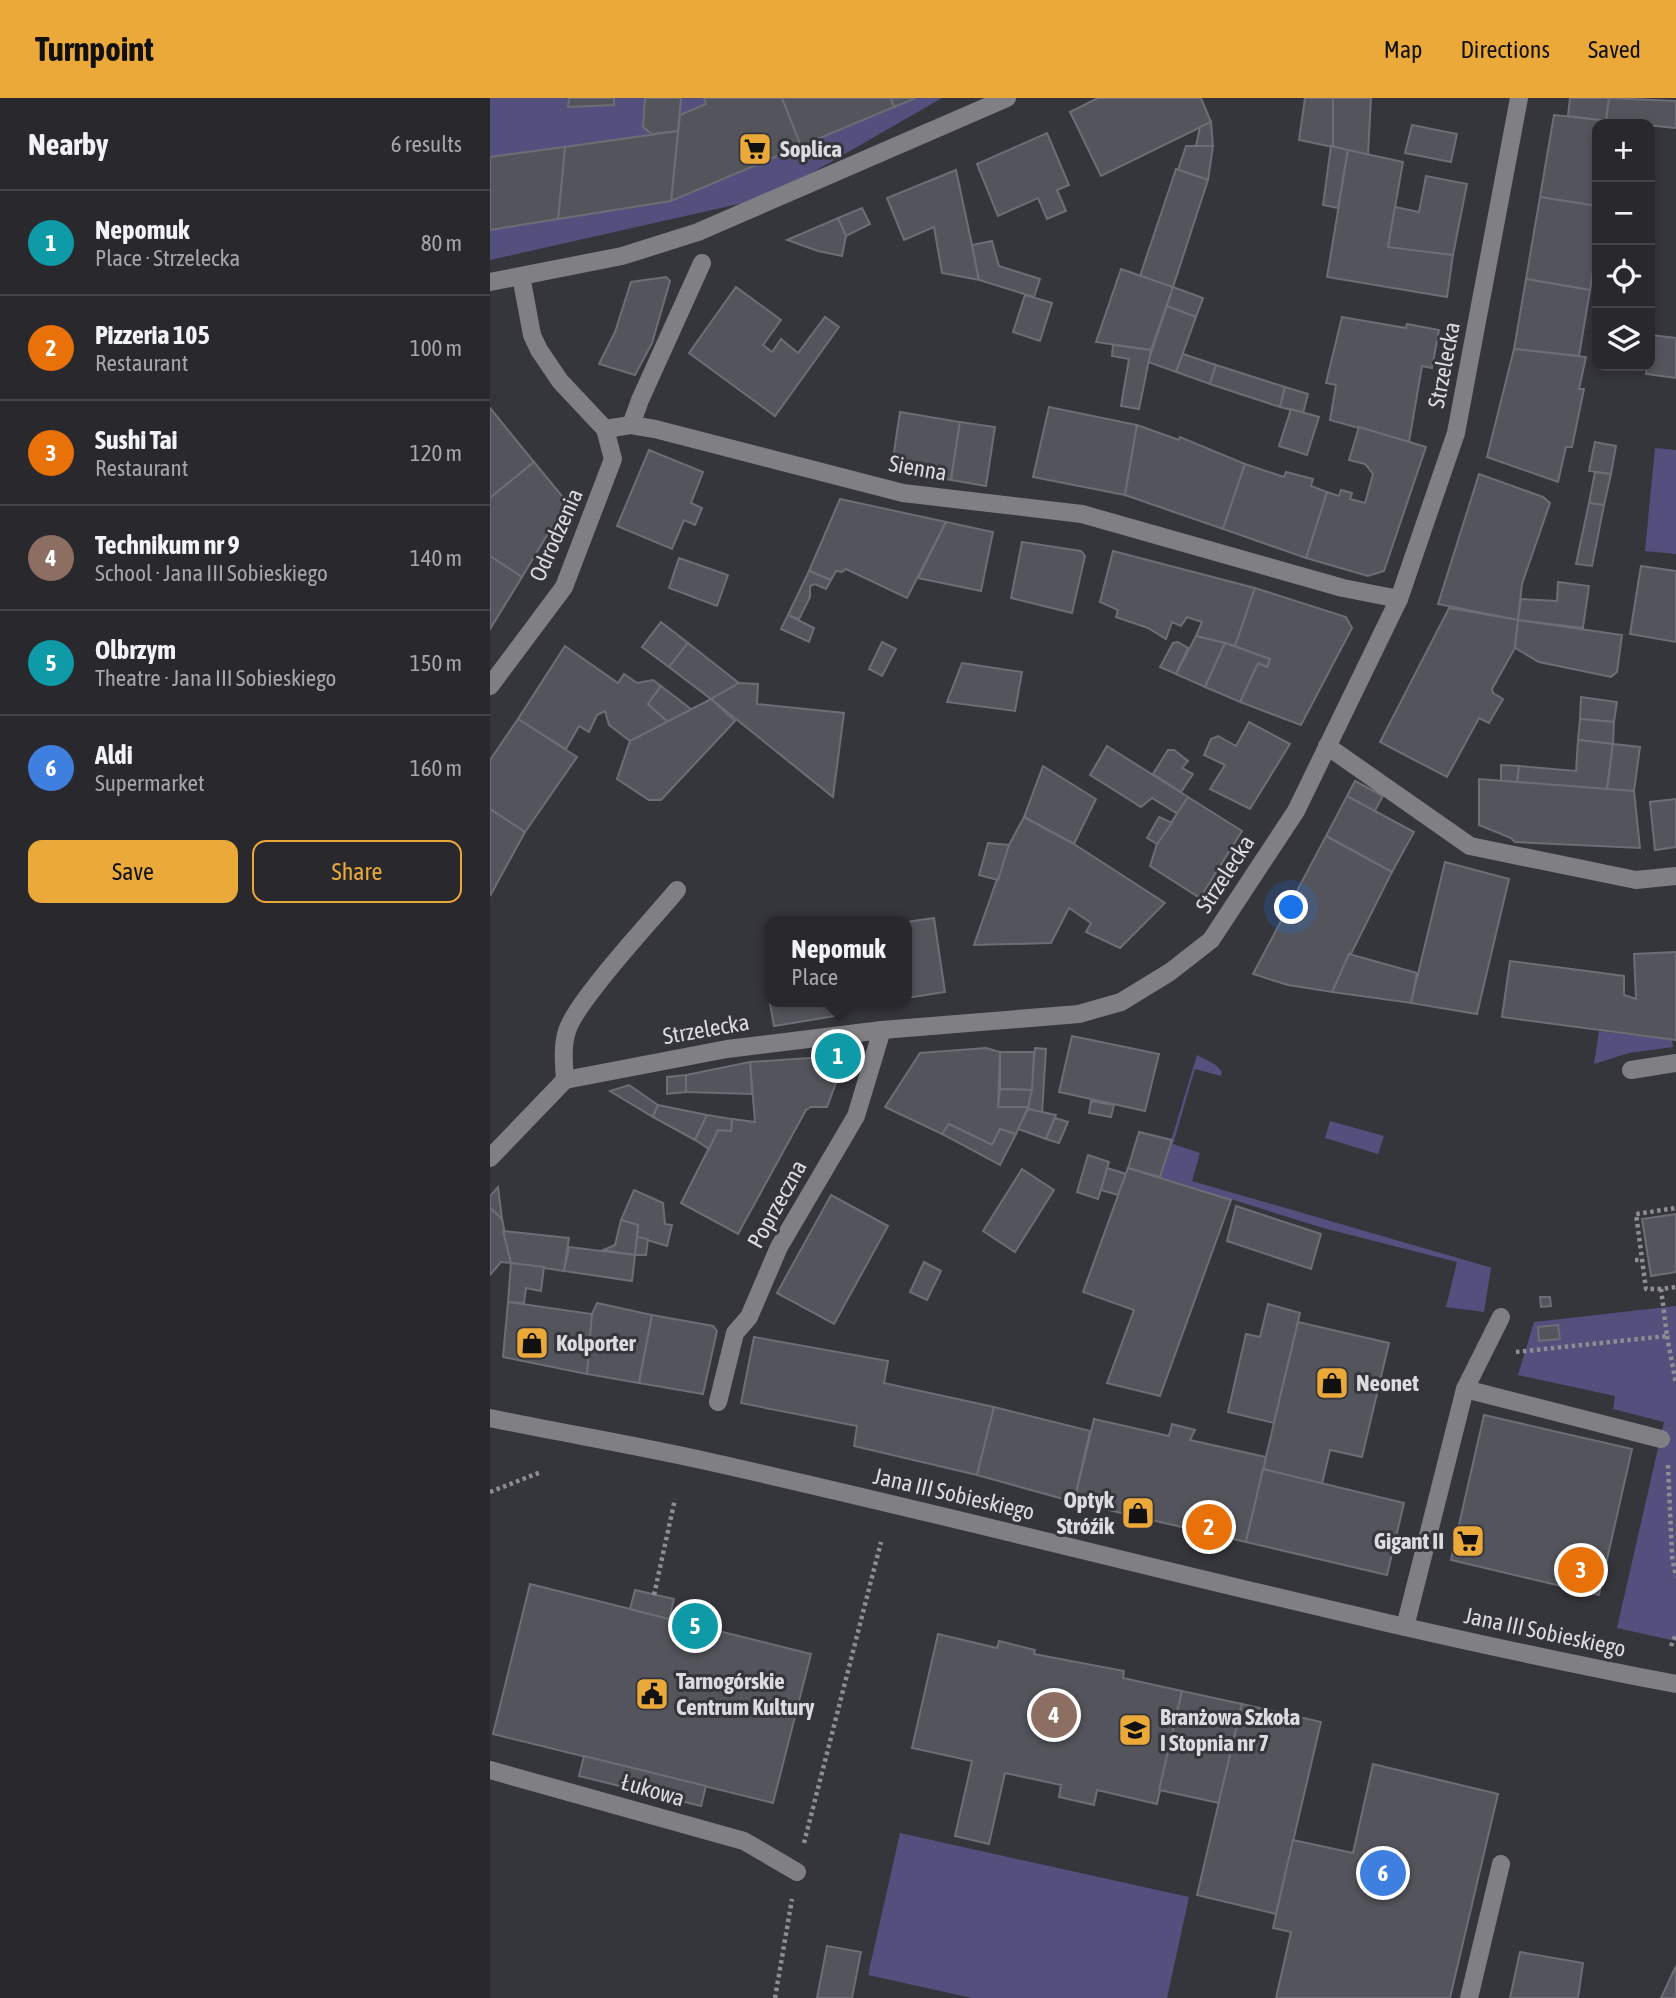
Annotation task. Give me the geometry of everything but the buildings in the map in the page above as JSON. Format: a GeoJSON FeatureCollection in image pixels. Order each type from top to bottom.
{"type":"FeatureCollection","features":[{"type":"Feature","properties":{"kind":"street"},"geometry":{"type":"LineString","coordinates":[[490,282],[622,256],[698,232],[1007,98]]}},
{"type":"Feature","properties":{"kind":"street","name":"Strzelecka"},"geometry":{"type":"LineString","coordinates":[[565,1080],[727,1049],[882,1030],[1079,1014],[1121,1002],[1170,972],[1211,940],[1296,811],[1399,600],[1456,433],[1519,98]]}},
{"type":"Feature","properties":{"kind":"street"},"geometry":{"type":"LineString","coordinates":[[631,425],[702,263]]}},
{"type":"Feature","properties":{"kind":"street"},"geometry":{"type":"LineString","coordinates":[[521,276],[532,335],[538,350],[605,429]]}},
{"type":"Feature","properties":{"kind":"street","name":"Sienna"},"geometry":{"type":"LineString","coordinates":[[605,429],[631,425],[903,493],[1082,514],[1343,589],[1399,600]]}},
{"type":"Feature","properties":{"kind":"street","name":"Odrodzenia"},"geometry":{"type":"LineString","coordinates":[[490,686],[564,587],[611,468],[613,449],[605,429]]}},
{"type":"Feature","properties":{"kind":"street"},"geometry":{"type":"LineString","coordinates":[[1327,746],[1470,846],[1636,880],[1676,876]]}},
{"type":"Feature","properties":{"kind":"street"},"geometry":{"type":"LineString","coordinates":[[490,1158],[565,1080],[564,1049],[568,1028],[592,993],[677,890]]}},
{"type":"Feature","properties":{"kind":"street","name":"Poprzeczna"},"geometry":{"type":"LineString","coordinates":[[718,1402],[735,1333],[749,1317],[779,1247],[856,1116],[882,1030]]}},
{"type":"Feature","properties":{"kind":"street"},"geometry":{"type":"LineString","coordinates":[[1631,1070],[1676,1063]]}},
{"type":"Feature","properties":{"kind":"street"},"geometry":{"type":"LineString","coordinates":[[1405,1627],[1465,1389],[1502,1317]]}},
{"type":"Feature","properties":{"kind":"street"},"geometry":{"type":"LineString","coordinates":[[1465,1389],[1666,1445]]}},
{"type":"Feature","properties":{"kind":"street","name":"Jana III Sobieskiego"},"geometry":{"type":"LineString","coordinates":[[490,1418],[704,1461],[1405,1627],[1676,1684]]}},
{"type":"Feature","properties":{"kind":"street","name":"Łukowa"},"geometry":{"type":"LineString","coordinates":[[490,1770],[744,1841],[797,1872]]}},
{"type":"Feature","properties":{"kind":"street"},"geometry":{"type":"LineString","coordinates":[[1469,1998],[1501,1864]]}},
{"type":"Feature","properties":{"kind":"path"},"geometry":{"type":"LineString","coordinates":[[1676,1208],[1636,1214],[1646,1289],[1676,1287]]}},
{"type":"Feature","properties":{"kind":"path"},"geometry":{"type":"LineString","coordinates":[[1635,1260],[1642,1260]]}},
{"type":"Feature","properties":{"kind":"path"},"geometry":{"type":"LineString","coordinates":[[1661,1289],[1676,1384]]}},
{"type":"Feature","properties":{"kind":"path"},"geometry":{"type":"LineString","coordinates":[[1515,1352],[1667,1336]]}},
{"type":"Feature","properties":{"kind":"path"},"geometry":{"type":"LineString","coordinates":[[1666,1445],[1672,1556],[1676,1577]]}},
{"type":"Feature","properties":{"kind":"path"},"geometry":{"type":"LineString","coordinates":[[490,1492],[541,1472]]}},
{"type":"Feature","properties":{"kind":"path"},"geometry":{"type":"LineString","coordinates":[[654,1595],[675,1499]]}},
{"type":"Feature","properties":{"kind":"path"},"geometry":{"type":"LineString","coordinates":[[797,1872],[881,1542]]}},
{"type":"Feature","properties":{"kind":"path"},"geometry":{"type":"LineString","coordinates":[[1671,1646],[1676,1634]]}},
{"type":"Feature","properties":{"kind":"path"},"geometry":{"type":"LineString","coordinates":[[775,1998],[787,1930]]}},
{"type":"Feature","properties":{"kind":"shaded area"},"geometry":{"type":"Polygon","coordinates":[[[490,98],[942,98],[770,197],[490,260],[490,98]]]}},
{"type":"Feature","properties":{"kind":"shaded area"},"geometry":{"type":"Polygon","coordinates":[[[1655,448],[1676,450],[1676,554],[1645,551],[1655,448]]]}},
{"type":"Feature","properties":{"kind":"shaded area"},"geometry":{"type":"Polygon","coordinates":[[[1599,1031],[1672,1040],[1673,1047],[1629,1053],[1594,1064],[1599,1031]]]}},
{"type":"Feature","properties":{"kind":"shaded area"},"geometry":{"type":"Polygon","coordinates":[[[1197,1055],[1216,1065],[1222,1072],[1221,1076],[1195,1069],[1173,1144],[1200,1153],[1192,1181],[1489,1267],[1484,1312],[1446,1307],[1457,1262],[1323,1228],[1160,1177],[1197,1055]]]}},
{"type":"Feature","properties":{"kind":"shaded area"},"geometry":{"type":"Polygon","coordinates":[[[1330,1121],[1384,1136],[1378,1154],[1325,1138],[1330,1121]]]}},
{"type":"Feature","properties":{"kind":"shaded area"},"geometry":{"type":"Polygon","coordinates":[[[1676,1306],[1676,1641],[1617,1628],[1664,1422],[1613,1409],[1615,1396],[1518,1375],[1534,1322],[1676,1306]]]}},
{"type":"Feature","properties":{"kind":"shaded area"},"geometry":{"type":"Polygon","coordinates":[[[900,1833],[1189,1897],[1167,1998],[972,1998],[868,1975],[900,1833]]]}},
{"type":"Feature","properties":{"kind":"place","name":"Soplica"},"geometry":{"type":"Point","coordinates":[755,149]}},
{"type":"Feature","properties":{"kind":"place","name":"Nepomuk"},"geometry":{"type":"Point","coordinates":[838,1056]}},
{"type":"Feature","properties":{"kind":"place","name":"Kolporter"},"geometry":{"type":"Point","coordinates":[532,1343]}},
{"type":"Feature","properties":{"kind":"place","name":"Neonet"},"geometry":{"type":"Point","coordinates":[1332,1383]}},
{"type":"Feature","properties":{"kind":"place","name":"Optyk Stróźik"},"geometry":{"type":"Point","coordinates":[1138,1513]}},
{"type":"Feature","properties":{"kind":"place","name":"Pizzeria 105"},"geometry":{"type":"Point","coordinates":[1209,1527]}},
{"type":"Feature","properties":{"kind":"place","name":"Gigant II"},"geometry":{"type":"Point","coordinates":[1468,1541]}},
{"type":"Feature","properties":{"kind":"place","name":"Sushi Tai"},"geometry":{"type":"Point","coordinates":[1581,1570]}},
{"type":"Feature","properties":{"kind":"place","name":"Olbrzym"},"geometry":{"type":"Point","coordinates":[695,1626]}},
{"type":"Feature","properties":{"kind":"place","name":"Tarnogórskie Centrum Kultury"},"geometry":{"type":"Point","coordinates":[652,1694]}},
{"type":"Feature","properties":{"kind":"place","name":"Technikum nr 9"},"geometry":{"type":"Point","coordinates":[1054,1715]}},
{"type":"Feature","properties":{"kind":"place","name":"Branżowa Szkoła I Stopnia nr 7"},"geometry":{"type":"Point","coordinates":[1135,1730]}},
{"type":"Feature","properties":{"kind":"place","name":"Aldi"},"geometry":{"type":"Point","coordinates":[1383,1873]}}]}
